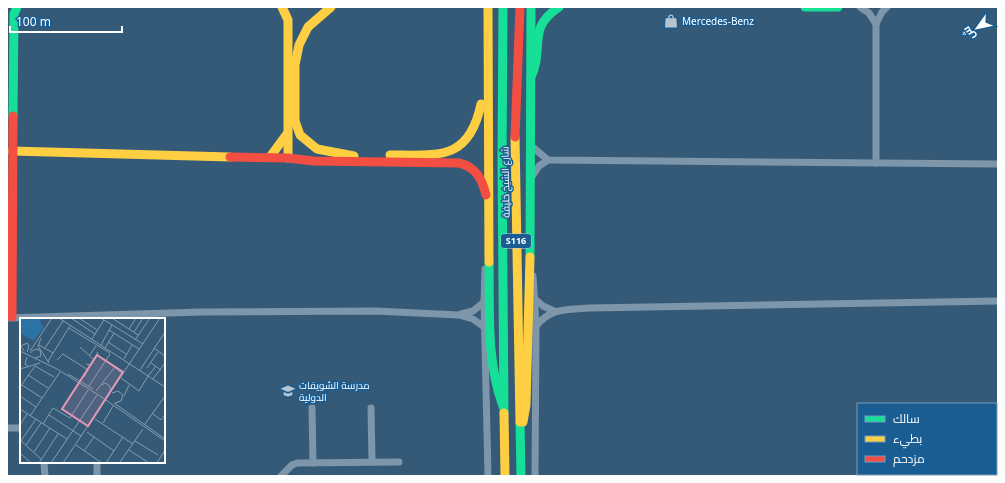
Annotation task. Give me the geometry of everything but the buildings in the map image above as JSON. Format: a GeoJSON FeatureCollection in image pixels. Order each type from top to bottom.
{"type":"FeatureCollection","features":[{"type":"Feature","properties":{"kind":"main road"},"geometry":{"type":"LineString","coordinates":[[282,7],[288,20],[287,134],[292,158]]}},
{"type":"Feature","properties":{"kind":"main road"},"geometry":{"type":"LineString","coordinates":[[331,7],[308,27],[299,44],[295,65],[294,121],[300,135],[317,149],[354,156]]}},
{"type":"Feature","properties":{"kind":"main road"},"geometry":{"type":"LineString","coordinates":[[488,7],[486,79],[486,194],[491,327],[494,370],[498,395],[504,409]]}},
{"type":"Feature","properties":{"kind":"main road","name":"شارع الشيخ خليفة"},"geometry":{"type":"LineString","coordinates":[[503,7],[502,159],[505,476]]}},
{"type":"Feature","properties":{"kind":"main road","name":"شارع الشيخ خليفة"},"geometry":{"type":"LineString","coordinates":[[520,7],[515,150],[521,476]]}},
{"type":"Feature","properties":{"kind":"main road"},"geometry":{"type":"LineString","coordinates":[[520,433],[526,405],[530,270],[529,145],[531,7]]}},
{"type":"Feature","properties":{"kind":"main road"},"geometry":{"type":"LineString","coordinates":[[531,77],[534,68],[539,29],[546,16],[559,7]]}},
{"type":"Feature","properties":{"kind":"main road"},"geometry":{"type":"LineString","coordinates":[[805,7],[838,7]]}},
{"type":"Feature","properties":{"kind":"main road"},"geometry":{"type":"LineString","coordinates":[[10,318],[14,9]]}},
{"type":"Feature","properties":{"kind":"main road"},"geometry":{"type":"LineString","coordinates":[[292,158],[305,156],[440,155],[459,148],[472,135],[477,127],[486,79]]}},
{"type":"Feature","properties":{"kind":"main road"},"geometry":{"type":"LineString","coordinates":[[270,157],[287,134]]}},
{"type":"Feature","properties":{"kind":"main road"},"geometry":{"type":"LineString","coordinates":[[12,151],[270,157],[314,161],[464,164],[472,167],[479,174],[486,194]]}},
{"type":"Feature","properties":{"kind":"street"},"geometry":{"type":"LineString","coordinates":[[860,7],[869,13],[876,24]]}},
{"type":"Feature","properties":{"kind":"street"},"geometry":{"type":"LineString","coordinates":[[876,163],[876,24],[882,12],[887,7]]}},
{"type":"Feature","properties":{"kind":"street"},"geometry":{"type":"LineString","coordinates":[[529,145],[548,160],[998,164]]}},
{"type":"Feature","properties":{"kind":"street"},"geometry":{"type":"LineString","coordinates":[[530,180],[535,170],[548,160]]}},
{"type":"Feature","properties":{"kind":"street"},"geometry":{"type":"LineString","coordinates":[[488,476],[484,302],[485,272],[489,253]]}},
{"type":"Feature","properties":{"kind":"street"},"geometry":{"type":"LineString","coordinates":[[530,270],[534,280],[536,326],[534,476]]}},
{"type":"Feature","properties":{"kind":"street"},"geometry":{"type":"LineString","coordinates":[[534,298],[543,306],[554,311]]}},
{"type":"Feature","properties":{"kind":"street"},"geometry":{"type":"LineString","coordinates":[[536,326],[544,317],[554,311],[590,308],[998,301]]}},
{"type":"Feature","properties":{"kind":"street"},"geometry":{"type":"LineString","coordinates":[[459,315],[473,311],[484,302]]}},
{"type":"Feature","properties":{"kind":"street"},"geometry":{"type":"LineString","coordinates":[[10,318],[186,312],[375,311],[459,315],[472,319],[484,327]]}},
{"type":"Feature","properties":{"kind":"street"},"geometry":{"type":"LineString","coordinates":[[312,408],[313,463]]}},
{"type":"Feature","properties":{"kind":"street"},"geometry":{"type":"LineString","coordinates":[[371,408],[372,462]]}},
{"type":"Feature","properties":{"kind":"street"},"geometry":{"type":"LineString","coordinates":[[7,428],[20,428]]}},
{"type":"Feature","properties":{"kind":"street"},"geometry":{"type":"LineString","coordinates":[[280,476],[294,464],[399,462]]}},
{"type":"Feature","properties":{"kind":"street"},"geometry":{"type":"LineString","coordinates":[[44,463],[45,476]]}},
{"type":"Feature","properties":{"kind":"street"},"geometry":{"type":"LineString","coordinates":[[97,463],[97,476]]}},
{"type":"Feature","properties":{"kind":"traffic: fast"},"geometry":{"type":"LineString","coordinates":[[13,116],[14,14],[17,7]]}},
{"type":"Feature","properties":{"kind":"traffic: fast"},"geometry":{"type":"LineString","coordinates":[[503,7],[502,159],[504,413]]}},
{"type":"Feature","properties":{"kind":"traffic: fast"},"geometry":{"type":"LineString","coordinates":[[530,257],[531,7]]}},
{"type":"Feature","properties":{"kind":"traffic: fast"},"geometry":{"type":"LineString","coordinates":[[531,77],[537,56],[539,31],[549,15],[559,7]]}},
{"type":"Feature","properties":{"kind":"traffic: fast"},"geometry":{"type":"LineString","coordinates":[[805,7],[838,7]]}},
{"type":"Feature","properties":{"kind":"traffic: fast"},"geometry":{"type":"LineString","coordinates":[[489,262],[489,317],[491,353],[503,406]]}},
{"type":"Feature","properties":{"kind":"traffic: fast"},"geometry":{"type":"LineString","coordinates":[[520,422],[521,476]]}},
{"type":"Feature","properties":{"kind":"traffic: slow"},"geometry":{"type":"LineString","coordinates":[[282,7],[288,20],[288,158]]}},
{"type":"Feature","properties":{"kind":"traffic: slow"},"geometry":{"type":"LineString","coordinates":[[331,7],[308,27],[299,45],[295,65],[295,121],[300,135],[317,149],[354,156]]}},
{"type":"Feature","properties":{"kind":"traffic: slow"},"geometry":{"type":"LineString","coordinates":[[488,7],[489,262]]}},
{"type":"Feature","properties":{"kind":"traffic: slow"},"geometry":{"type":"LineString","coordinates":[[390,155],[437,154],[449,151],[460,145],[469,136],[476,123],[481,104]]}},
{"type":"Feature","properties":{"kind":"traffic: slow"},"geometry":{"type":"LineString","coordinates":[[270,157],[287,134]]}},
{"type":"Feature","properties":{"kind":"traffic: slow"},"geometry":{"type":"LineString","coordinates":[[515,137],[520,422]]}},
{"type":"Feature","properties":{"kind":"traffic: slow"},"geometry":{"type":"LineString","coordinates":[[12,151],[230,157]]}},
{"type":"Feature","properties":{"kind":"traffic: slow"},"geometry":{"type":"LineString","coordinates":[[523,422],[526,405],[530,257]]}},
{"type":"Feature","properties":{"kind":"traffic: slow"},"geometry":{"type":"LineString","coordinates":[[504,413],[505,476]]}},
{"type":"Feature","properties":{"kind":"traffic: jam"},"geometry":{"type":"LineString","coordinates":[[515,137],[520,7]]}},
{"type":"Feature","properties":{"kind":"traffic: jam"},"geometry":{"type":"LineString","coordinates":[[12,317],[13,116]]}},
{"type":"Feature","properties":{"kind":"traffic: jam"},"geometry":{"type":"LineString","coordinates":[[230,157],[288,158],[314,161],[459,163],[470,167],[477,174],[486,195]]}},
{"type":"Feature","properties":{"kind":"place","name":"Mercedes-Benz"},"geometry":{"type":"Point","coordinates":[671,21]}},
{"type":"Feature","properties":{"kind":"place","name":"مدرسة الشويفات الدولية"},"geometry":{"type":"Point","coordinates":[288,391]}}]}
